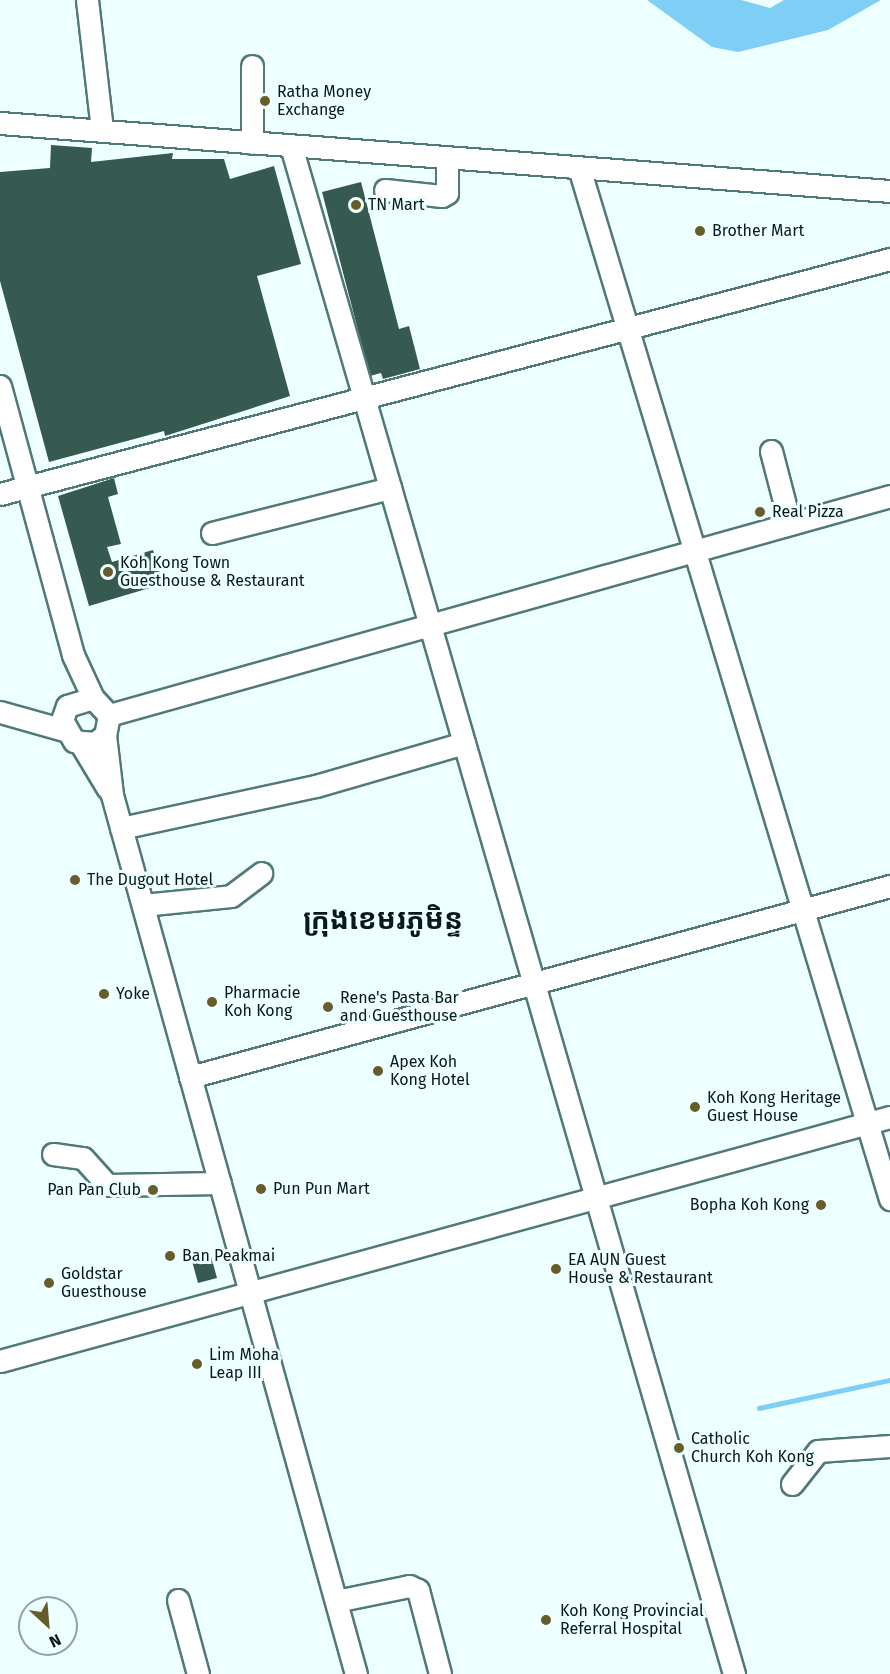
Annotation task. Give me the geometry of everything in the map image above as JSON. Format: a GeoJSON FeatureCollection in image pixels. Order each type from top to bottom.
{"type":"FeatureCollection","features":[{"type":"Feature","properties":{"kind":"street"},"geometry":{"type":"LineString","coordinates":[[87,0],[102,129]]}},
{"type":"Feature","properties":{"kind":"street"},"geometry":{"type":"LineString","coordinates":[[252,66],[252,143]]}},
{"type":"Feature","properties":{"kind":"street"},"geometry":{"type":"LineString","coordinates":[[0,123],[102,129],[580,171],[890,191]]}},
{"type":"Feature","properties":{"kind":"street"},"geometry":{"type":"LineString","coordinates":[[291,146],[734,1674]]}},
{"type":"Feature","properties":{"kind":"street"},"geometry":{"type":"LineString","coordinates":[[385,190],[441,196],[447,193],[447,160]]}},
{"type":"Feature","properties":{"kind":"street"},"geometry":{"type":"LineString","coordinates":[[580,171],[624,325],[695,551],[890,1199]]}},
{"type":"Feature","properties":{"kind":"street"},"geometry":{"type":"LineString","coordinates":[[0,494],[624,325],[890,259]]}},
{"type":"Feature","properties":{"kind":"street"},"geometry":{"type":"LineString","coordinates":[[0,386],[73,655],[107,725],[112,795],[356,1674]]}},
{"type":"Feature","properties":{"kind":"street"},"geometry":{"type":"LineString","coordinates":[[771,451],[790,524]]}},
{"type":"Feature","properties":{"kind":"street"},"geometry":{"type":"LineString","coordinates":[[212,534],[390,488]]}},
{"type":"Feature","properties":{"kind":"street"},"geometry":{"type":"LineString","coordinates":[[81,744],[107,725],[429,624],[890,496]]}},
{"type":"Feature","properties":{"kind":"street"},"geometry":{"type":"LineString","coordinates":[[73,655],[66,714],[112,795]]}},
{"type":"Feature","properties":{"kind":"street"},"geometry":{"type":"LineString","coordinates":[[0,712],[33,722],[66,714],[93,698]]}},
{"type":"Feature","properties":{"kind":"street"},"geometry":{"type":"LineString","coordinates":[[121,828],[316,786],[464,743]]}},
{"type":"Feature","properties":{"kind":"street"},"geometry":{"type":"LineString","coordinates":[[143,905],[231,896],[261,873]]}},
{"type":"Feature","properties":{"kind":"street"},"geometry":{"type":"LineString","coordinates":[[190,1077],[890,886]]}},
{"type":"Feature","properties":{"kind":"street"},"geometry":{"type":"LineString","coordinates":[[0,1361],[595,1194],[890,1117]]}},
{"type":"Feature","properties":{"kind":"street"},"geometry":{"type":"LineString","coordinates":[[53,1154],[83,1158],[107,1185],[220,1183]]}},
{"type":"Feature","properties":{"kind":"street"},"geometry":{"type":"LineString","coordinates":[[792,1484],[818,1451],[890,1446]]}},
{"type":"Feature","properties":{"kind":"street"},"geometry":{"type":"LineString","coordinates":[[336,1601],[409,1586],[418,1590],[440,1674]]}},
{"type":"Feature","properties":{"kind":"street"},"geometry":{"type":"LineString","coordinates":[[178,1600],[198,1674]]}},
{"type":"Feature","properties":{"kind":"water"},"geometry":{"type":"Polygon","coordinates":[[[647,0],[741,0],[770,8],[784,0],[881,0],[828,30],[738,52],[712,47],[647,0]]]}},
{"type":"Feature","properties":{"kind":"building"},"geometry":{"type":"Polygon","coordinates":[[[51,145],[92,148],[91,162],[173,153],[172,159],[224,159],[230,179],[274,166],[301,264],[257,276],[290,396],[165,436],[164,431],[49,462],[0,281],[0,172],[50,168],[51,145]]]}},
{"type":"Feature","properties":{"kind":"building"},"geometry":{"type":"Polygon","coordinates":[[[361,182],[399,329],[409,326],[420,369],[383,379],[381,373],[370,376],[322,192],[361,182]]]}},
{"type":"Feature","properties":{"kind":"building"},"geometry":{"type":"Polygon","coordinates":[[[114,478],[118,494],[108,497],[121,544],[107,547],[112,562],[153,550],[163,584],[89,606],[58,496],[114,478]]]}},
{"type":"Feature","properties":{"kind":"building"},"geometry":{"type":"Polygon","coordinates":[[[211,1256],[217,1278],[198,1283],[192,1261],[211,1256]]]}},
{"type":"Feature","properties":{"kind":"waterway"},"geometry":{"type":"LineString","coordinates":[[759,1408],[890,1380]]}},
{"type":"Feature","properties":{"kind":"place","name":"Ratha Money Exchange"},"geometry":{"type":"Point","coordinates":[265,101]}},
{"type":"Feature","properties":{"kind":"place","name":"TN Mart"},"geometry":{"type":"Point","coordinates":[356,205]}},
{"type":"Feature","properties":{"kind":"place","name":"Brother Mart"},"geometry":{"type":"Point","coordinates":[700,231]}},
{"type":"Feature","properties":{"kind":"place","name":"Real Pizza"},"geometry":{"type":"Point","coordinates":[760,512]}},
{"type":"Feature","properties":{"kind":"place","name":"Koh Kong Town Guesthouse & Restaurant"},"geometry":{"type":"Point","coordinates":[108,572]}},
{"type":"Feature","properties":{"kind":"place","name":"The Dugout Hotel"},"geometry":{"type":"Point","coordinates":[75,880]}},
{"type":"Feature","properties":{"kind":"place","name":"Yoke"},"geometry":{"type":"Point","coordinates":[104,994]}},
{"type":"Feature","properties":{"kind":"place","name":"Pharmacie Koh Kong"},"geometry":{"type":"Point","coordinates":[212,1002]}},
{"type":"Feature","properties":{"kind":"place","name":"Rene's Pasta Bar and Guesthouse"},"geometry":{"type":"Point","coordinates":[328,1007]}},
{"type":"Feature","properties":{"kind":"place","name":"Apex Koh Kong Hotel"},"geometry":{"type":"Point","coordinates":[378,1071]}},
{"type":"Feature","properties":{"kind":"place","name":"Koh Kong Heritage Guest House"},"geometry":{"type":"Point","coordinates":[695,1107]}},
{"type":"Feature","properties":{"kind":"place","name":"Pun Pun Mart"},"geometry":{"type":"Point","coordinates":[261,1189]}},
{"type":"Feature","properties":{"kind":"place","name":"Pan Pan Club"},"geometry":{"type":"Point","coordinates":[153,1190]}},
{"type":"Feature","properties":{"kind":"place","name":"Bopha Koh Kong"},"geometry":{"type":"Point","coordinates":[821,1205]}},
{"type":"Feature","properties":{"kind":"place","name":"Ban Peakmai"},"geometry":{"type":"Point","coordinates":[170,1256]}},
{"type":"Feature","properties":{"kind":"place","name":"EA AUN Guest House & Restaurant"},"geometry":{"type":"Point","coordinates":[556,1269]}},
{"type":"Feature","properties":{"kind":"place","name":"Goldstar Guesthouse"},"geometry":{"type":"Point","coordinates":[49,1283]}},
{"type":"Feature","properties":{"kind":"place","name":"Lim Moha Leap III"},"geometry":{"type":"Point","coordinates":[197,1364]}},
{"type":"Feature","properties":{"kind":"place","name":"Catholic Church Koh Kong"},"geometry":{"type":"Point","coordinates":[679,1448]}},
{"type":"Feature","properties":{"kind":"place","name":"Koh Kong Provincial Referral Hospital"},"geometry":{"type":"Point","coordinates":[546,1620]}},
{"type":"Feature","properties":{"kind":"district","name":"ក្រុងខេមរភូមិន្ទ"},"geometry":{"type":"Point","coordinates":[383,920]}}]}
